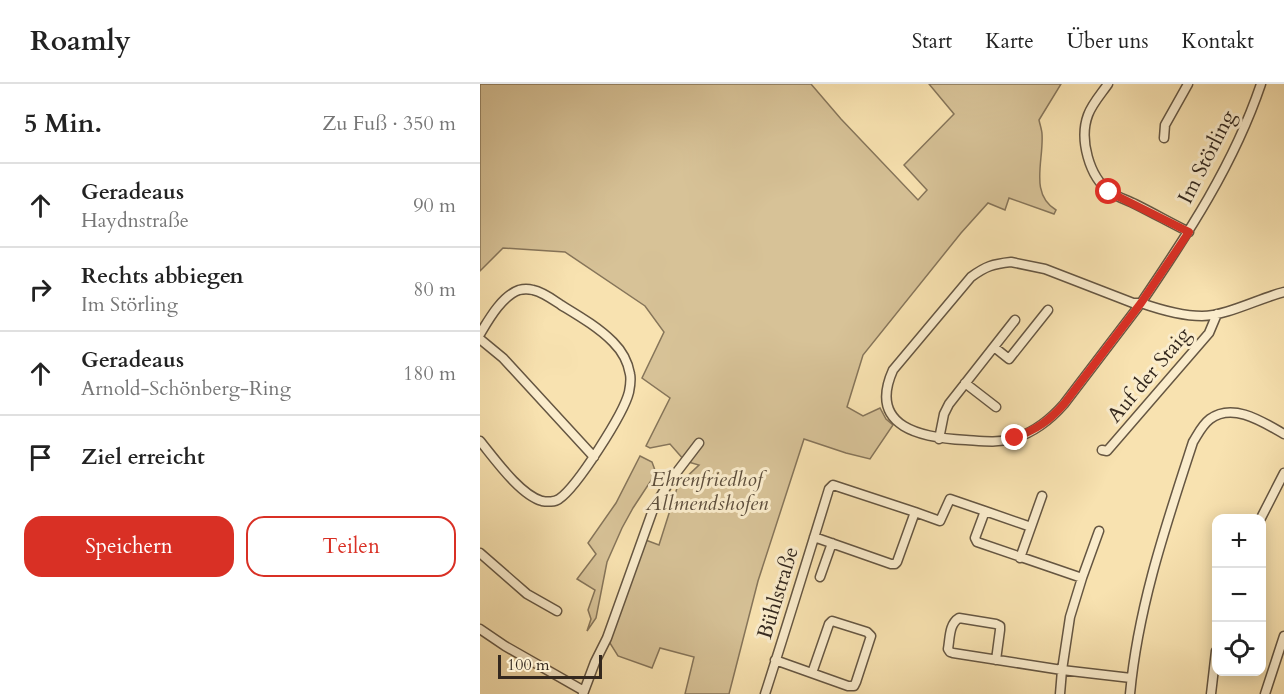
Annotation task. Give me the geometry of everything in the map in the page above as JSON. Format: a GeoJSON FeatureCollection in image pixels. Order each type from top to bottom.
{"type":"FeatureCollection","features":[{"type":"Feature","properties":{"kind":"street"},"geometry":{"type":"LineString","coordinates":[[1108,84],[1087,117],[1084,133],[1085,148],[1090,164],[1109,192],[1189,232]]}},
{"type":"Feature","properties":{"kind":"street"},"geometry":{"type":"LineString","coordinates":[[1164,138],[1165,125],[1188,84]]}},
{"type":"Feature","properties":{"kind":"street","name":"Im Störling"},"geometry":{"type":"LineString","coordinates":[[1261,84],[1228,161],[1189,232],[1141,303],[1051,418],[1033,430],[1000,442],[939,439],[909,430],[891,414],[887,402],[886,392],[893,370],[971,277],[995,264],[1011,262],[1045,269],[1133,303],[1141,303],[1178,314],[1204,316],[1216,314],[1284,291]]}},
{"type":"Feature","properties":{"kind":"street"},"geometry":{"type":"LineString","coordinates":[[480,334],[494,312],[510,295],[520,290],[532,289],[589,323],[613,342],[628,364],[630,375],[629,393],[622,409],[594,457],[561,498],[555,501],[544,501],[526,492],[480,441]]}},
{"type":"Feature","properties":{"kind":"street"},"geometry":{"type":"LineString","coordinates":[[994,347],[1010,359],[1048,310]]}},
{"type":"Feature","properties":{"kind":"street","name":"Auf der Staig"},"geometry":{"type":"LineString","coordinates":[[1102,450],[1107,451],[1209,333],[1216,314]]}},
{"type":"Feature","properties":{"kind":"street"},"geometry":{"type":"LineString","coordinates":[[939,439],[944,414],[949,404],[1015,320]]}},
{"type":"Feature","properties":{"kind":"street"},"geometry":{"type":"LineString","coordinates":[[480,339],[503,358],[594,457]]}},
{"type":"Feature","properties":{"kind":"street"},"geometry":{"type":"LineString","coordinates":[[965,383],[996,407]]}},
{"type":"Feature","properties":{"kind":"street"},"geometry":{"type":"LineString","coordinates":[[1130,694],[1144,606],[1161,539],[1193,442],[1200,429],[1220,414],[1232,413],[1261,421],[1284,434]]}},
{"type":"Feature","properties":{"kind":"street"},"geometry":{"type":"LineString","coordinates":[[480,629],[583,693],[607,638],[654,507],[670,481],[699,443]]}},
{"type":"Feature","properties":{"kind":"street"},"geometry":{"type":"LineString","coordinates":[[1264,514],[1284,473]]}},
{"type":"Feature","properties":{"kind":"street","name":"Bühlstraße"},"geometry":{"type":"LineString","coordinates":[[765,694],[832,485],[940,521],[950,499],[985,511]]}},
{"type":"Feature","properties":{"kind":"street"},"geometry":{"type":"LineString","coordinates":[[1020,558],[1042,496]]}},
{"type":"Feature","properties":{"kind":"street"},"geometry":{"type":"LineString","coordinates":[[1031,526],[985,511],[975,538],[977,542],[1082,578]]}},
{"type":"Feature","properties":{"kind":"street","name":"Bühlstraße"},"geometry":{"type":"LineString","coordinates":[[814,537],[895,564],[915,512]]}},
{"type":"Feature","properties":{"kind":"street"},"geometry":{"type":"LineString","coordinates":[[1060,694],[1070,617],[1099,531]]}},
{"type":"Feature","properties":{"kind":"street","name":"Bühlstraße"},"geometry":{"type":"LineString","coordinates":[[820,577],[832,543]]}},
{"type":"Feature","properties":{"kind":"street"},"geometry":{"type":"LineString","coordinates":[[480,553],[527,594],[557,611]]}},
{"type":"Feature","properties":{"kind":"street"},"geometry":{"type":"LineString","coordinates":[[996,660],[1000,626],[959,618],[955,621],[952,625],[948,649],[950,652],[996,660],[1062,670],[1131,678]]}},
{"type":"Feature","properties":{"kind":"street","name":"Bühlstraße"},"geometry":{"type":"LineString","coordinates":[[776,660],[812,673],[848,686],[854,686],[871,636],[867,632],[832,621],[812,673]]}},
{"type":"Feature","properties":{"kind":"street"},"geometry":{"type":"LineString","coordinates":[[1265,694],[1284,636]]}},
{"type":"Feature","properties":{"kind":"street"},"geometry":{"type":"LineString","coordinates":[[1211,694],[1213,676]]}},
{"type":"Feature","properties":{"kind":"green space","name":"Ehrenfriedhof Allmendshofen"},"geometry":{"type":"Polygon","coordinates":[[[480,84],[811,84],[918,200],[927,190],[904,165],[954,114],[929,84],[1061,84],[1039,120],[1042,134],[1040,186],[1048,203],[1056,210],[1054,214],[1009,198],[1005,210],[988,203],[863,355],[847,407],[863,416],[880,408],[886,419],[893,425],[870,459],[804,439],[758,581],[729,694],[685,694],[694,657],[660,648],[652,668],[618,656],[608,640],[643,539],[659,545],[678,485],[699,465],[685,461],[670,444],[650,448],[646,446],[670,398],[642,378],[664,332],[645,306],[565,252],[503,248],[480,271],[480,84]]]}},
{"type":"Feature","properties":{"kind":"green space"},"geometry":{"type":"Polygon","coordinates":[[[640,456],[652,462],[656,473],[633,508],[607,562],[596,618],[587,631],[591,619],[588,610],[595,590],[577,579],[596,554],[588,543],[616,503],[640,456]]]}},
{"type":"Feature","properties":{"kind":"route"},"geometry":{"type":"LineString","coordinates":[[1015,438],[1051,418],[1064,404],[1141,303],[1189,232],[1109,192]]}}]}
